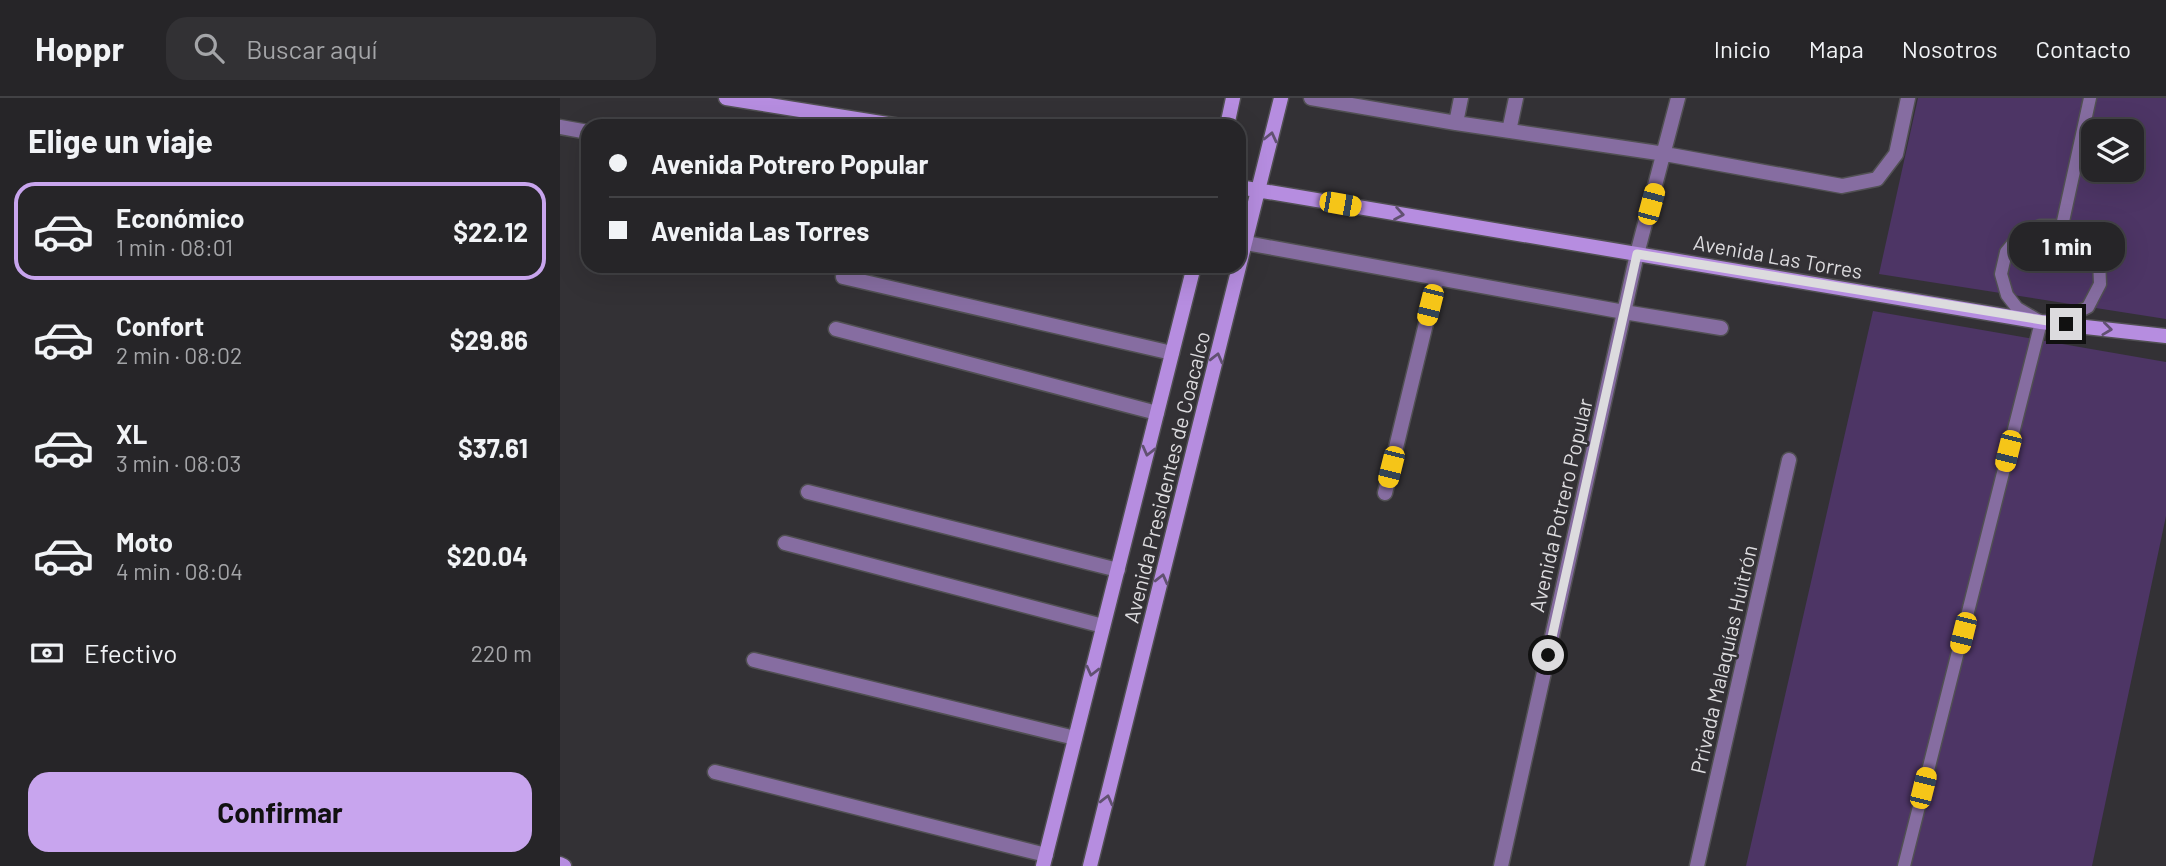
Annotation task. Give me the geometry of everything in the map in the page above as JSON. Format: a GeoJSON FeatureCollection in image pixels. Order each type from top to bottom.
{"type":"FeatureCollection","features":[{"type":"Feature","properties":{"kind":"street"},"geometry":{"type":"LineString","coordinates":[[726,98],[856,119]]}},
{"type":"Feature","properties":{"kind":"street"},"geometry":{"type":"LineString","coordinates":[[1228,119],[1233,98]]}},
{"type":"Feature","properties":{"kind":"street","name":"Avenida Presidentes de Coacalco"},"geometry":{"type":"LineString","coordinates":[[1246,243],[1281,98]]}},
{"type":"Feature","properties":{"kind":"street"},"geometry":{"type":"LineString","coordinates":[[1311,98],[1665,154],[1842,186],[1877,179],[1896,154],[1908,98]]}},
{"type":"Feature","properties":{"kind":"street"},"geometry":{"type":"LineString","coordinates":[[1456,123],[1461,98]]}},
{"type":"Feature","properties":{"kind":"street"},"geometry":{"type":"LineString","coordinates":[[1509,131],[1516,98]]}},
{"type":"Feature","properties":{"kind":"street","name":"Avenida Potrero Popular"},"geometry":{"type":"LineString","coordinates":[[1501,866],[1637,254],[1678,98]]}},
{"type":"Feature","properties":{"kind":"street"},"geometry":{"type":"LineString","coordinates":[[560,127],[581,131]]}},
{"type":"Feature","properties":{"kind":"street","name":"Avenida Las Torres"},"geometry":{"type":"LineString","coordinates":[[1246,188],[2041,321],[2166,336]]}},
{"type":"Feature","properties":{"kind":"street"},"geometry":{"type":"LineString","coordinates":[[1246,243],[1720,328]]}},
{"type":"Feature","properties":{"kind":"street","name":"Avenida Presidentes de Coacalco"},"geometry":{"type":"LineString","coordinates":[[1044,860],[1192,273]]}},
{"type":"Feature","properties":{"kind":"street","name":"Avenida Presidentes de Coacalco"},"geometry":{"type":"LineString","coordinates":[[1090,866],[1238,273]]}},
{"type":"Feature","properties":{"kind":"street"},"geometry":{"type":"LineString","coordinates":[[843,277],[1172,353]]}},
{"type":"Feature","properties":{"kind":"street"},"geometry":{"type":"LineString","coordinates":[[1385,493],[1437,278]]}},
{"type":"Feature","properties":{"kind":"street"},"geometry":{"type":"LineString","coordinates":[[836,329],[1157,413]]}},
{"type":"Feature","properties":{"kind":"street","name":"Privada Malaquías Huitrón"},"geometry":{"type":"LineString","coordinates":[[1698,866],[1789,460]]}},
{"type":"Feature","properties":{"kind":"street"},"geometry":{"type":"LineString","coordinates":[[808,492],[1118,570]]}},
{"type":"Feature","properties":{"kind":"street"},"geometry":{"type":"LineString","coordinates":[[785,543],[1103,626]]}},
{"type":"Feature","properties":{"kind":"street"},"geometry":{"type":"LineString","coordinates":[[754,660],[1075,738]]}},
{"type":"Feature","properties":{"kind":"street"},"geometry":{"type":"LineString","coordinates":[[715,772],[1044,860]]}},
{"type":"Feature","properties":{"kind":"lane"},"geometry":{"type":"LineString","coordinates":[[2062,226],[2090,98]]}},
{"type":"Feature","properties":{"kind":"lane"},"geometry":{"type":"LineString","coordinates":[[2040,226],[2062,226],[2085,238],[2099,259],[2100,284],[2088,307],[2068,317],[2041,321],[2017,308],[2007,295],[2001,274],[2006,252],[2020,235],[2040,226]]}},
{"type":"Feature","properties":{"kind":"lane"},"geometry":{"type":"LineString","coordinates":[[1904,866],[2041,321]]}},
{"type":"Feature","properties":{"kind":"shaded area"},"geometry":{"type":"Polygon","coordinates":[[[1918,98],[2166,98],[2166,319],[1879,274],[1918,98]]]}},
{"type":"Feature","properties":{"kind":"shaded area"},"geometry":{"type":"Polygon","coordinates":[[[1873,311],[2166,362],[2166,516],[2092,866],[1746,866],[1873,311]]]}},
{"type":"Feature","properties":{"kind":"route"},"geometry":{"type":"LineString","coordinates":[[1548,655],[1637,254],[2066,324]]}}]}
